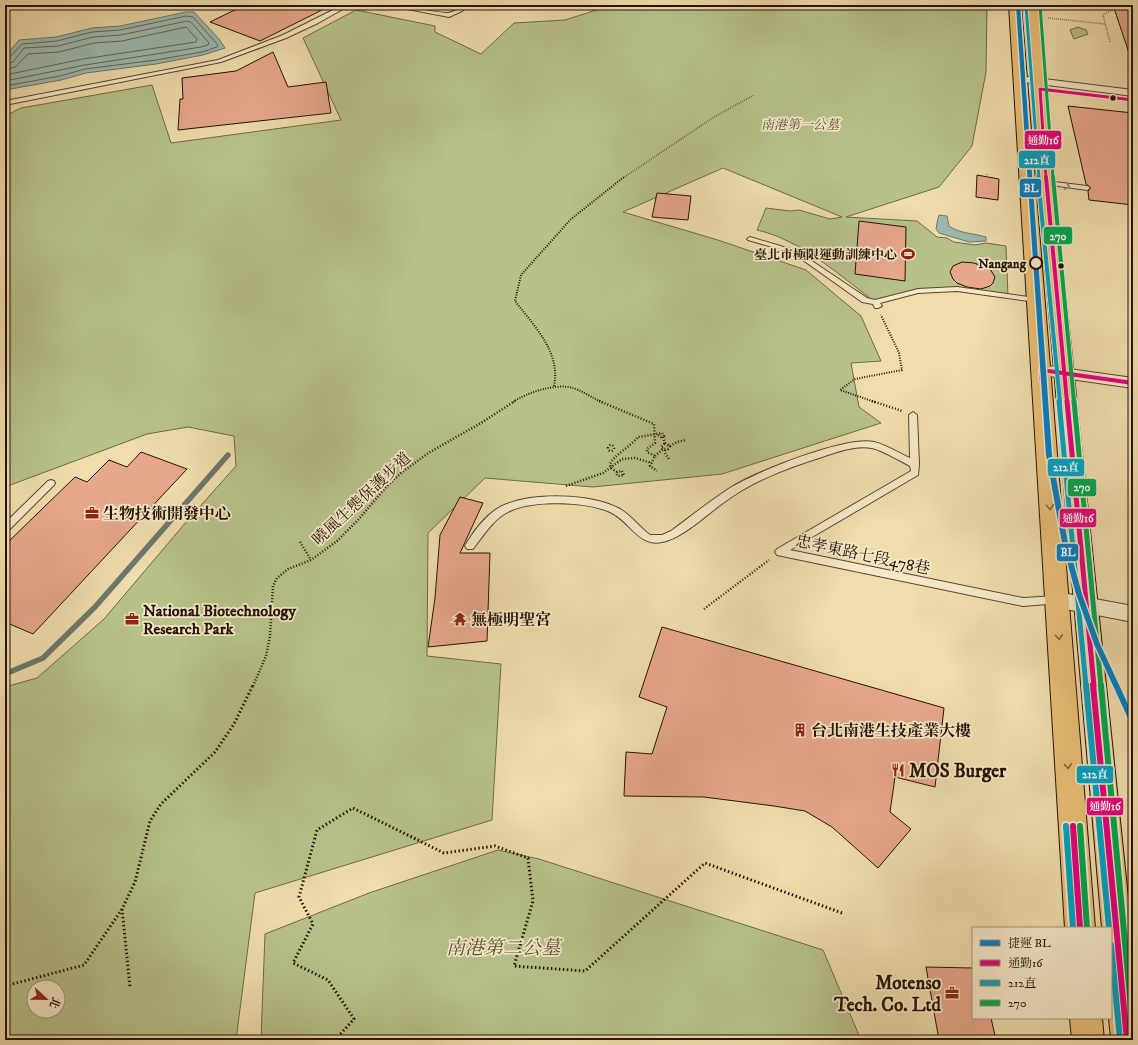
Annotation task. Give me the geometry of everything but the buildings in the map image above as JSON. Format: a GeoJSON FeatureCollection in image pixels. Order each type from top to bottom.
{"type":"FeatureCollection","features":[{"type":"Feature","properties":{"kind":"main road"},"geometry":{"type":"LineString","coordinates":[[1015,5],[1036,300],[1052,372],[1086,606],[1127,1040]]}},
{"type":"Feature","properties":{"kind":"main road"},"geometry":{"type":"LineString","coordinates":[[1033,5],[1046,183],[1057,600],[1080,927]]}},
{"type":"Feature","properties":{"kind":"main road"},"geometry":{"type":"LineString","coordinates":[[1086,1019],[1088,1040]]}},
{"type":"Feature","properties":{"kind":"street"},"geometry":{"type":"LineString","coordinates":[[1020,83],[1133,92]]}},
{"type":"Feature","properties":{"kind":"street"},"geometry":{"type":"LineString","coordinates":[[1040,85],[1133,100]]}},
{"type":"Feature","properties":{"kind":"street"},"geometry":{"type":"LineString","coordinates":[[1052,372],[1133,383]]}},
{"type":"Feature","properties":{"kind":"street"},"geometry":{"type":"LineString","coordinates":[[1057,600],[1133,614]]}},
{"type":"Feature","properties":{"kind":"lane"},"geometry":{"type":"LineString","coordinates":[[5,103],[219,61],[251,51],[285,37],[348,5]]}},
{"type":"Feature","properties":{"kind":"lane"},"geometry":{"type":"LineString","coordinates":[[390,5],[449,15],[467,5]]}},
{"type":"Feature","properties":{"kind":"lane"},"geometry":{"type":"LineString","coordinates":[[1046,183],[1087,188]]}},
{"type":"Feature","properties":{"kind":"lane"},"geometry":{"type":"LineString","coordinates":[[750,239],[795,252],[865,300],[877,304],[918,290],[957,289],[1036,300]]}},
{"type":"Feature","properties":{"kind":"lane"},"geometry":{"type":"LineString","coordinates":[[470,546],[489,522],[503,510],[519,503],[561,500],[597,504],[617,511],[645,537],[655,541],[664,539],[674,534],[734,490],[766,474],[837,449],[852,445],[873,445],[915,464],[913,415]]}},
{"type":"Feature","properties":{"kind":"lane","name":"忠孝東路七段478巷"},"geometry":{"type":"LineString","coordinates":[[780,552],[915,473],[915,464]]}},
{"type":"Feature","properties":{"kind":"lane"},"geometry":{"type":"LineString","coordinates":[[5,529],[50,483]]}},
{"type":"Feature","properties":{"kind":"lane","name":"忠孝東路七段478巷"},"geometry":{"type":"LineString","coordinates":[[780,552],[1023,602],[1057,600]]}},
{"type":"Feature","properties":{"kind":"path"},"geometry":{"type":"LineString","coordinates":[[1110,42],[1103,15],[1114,9],[1133,11]]}},
{"type":"Feature","properties":{"kind":"path"},"geometry":{"type":"LineString","coordinates":[[1048,18],[1105,24]]}},
{"type":"Feature","properties":{"kind":"path"},"geometry":{"type":"LineString","coordinates":[[554,386],[557,378],[550,350],[515,301],[521,274],[571,219],[598,196],[629,173],[714,117],[754,95]]}},
{"type":"Feature","properties":{"kind":"path"},"geometry":{"type":"LineString","coordinates":[[877,304],[899,353],[902,370],[855,379],[840,390],[876,401],[913,415]]}},
{"type":"Feature","properties":{"kind":"path","name":"曉風生態保護步道"},"geometry":{"type":"LineString","coordinates":[[5,986],[84,965],[122,908],[136,882],[146,833],[150,821],[161,804],[215,752],[234,724],[266,656],[270,636],[273,586],[277,578],[288,569],[311,560],[337,541],[358,520],[387,486],[402,472],[430,452],[481,423],[519,398],[554,386],[573,388],[611,407],[654,424],[656,434]]}},
{"type":"Feature","properties":{"kind":"path"},"geometry":{"type":"LineString","coordinates":[[656,434],[655,443],[647,449],[647,452],[656,456]]}},
{"type":"Feature","properties":{"kind":"path"},"geometry":{"type":"LineString","coordinates":[[611,468],[610,464],[612,460],[632,445],[638,437],[656,434],[661,438],[663,437],[665,443],[670,446]]}},
{"type":"Feature","properties":{"kind":"path"},"geometry":{"type":"LineString","coordinates":[[657,471],[650,466],[656,456],[664,449],[668,450],[670,446],[686,440]]}},
{"type":"Feature","properties":{"kind":"path"},"geometry":{"type":"LineString","coordinates":[[665,443],[661,446],[664,449],[668,459]]}},
{"type":"Feature","properties":{"kind":"path"},"geometry":{"type":"LineString","coordinates":[[614,450],[619,454]]}},
{"type":"Feature","properties":{"kind":"path"},"geometry":{"type":"LineString","coordinates":[[561,500],[557,490],[603,473],[622,459],[635,458],[652,463]]}},
{"type":"Feature","properties":{"kind":"path"},"geometry":{"type":"LineString","coordinates":[[611,468],[617,472]]}},
{"type":"Feature","properties":{"kind":"path"},"geometry":{"type":"LineString","coordinates":[[300,542],[311,560]]}},
{"type":"Feature","properties":{"kind":"path"},"geometry":{"type":"LineString","coordinates":[[704,609],[780,552]]}},
{"type":"Feature","properties":{"kind":"path"},"geometry":{"type":"LineString","coordinates":[[335,1040],[354,1019],[328,980],[293,963],[313,924],[299,897],[317,830],[353,808],[444,853],[495,846],[528,858],[533,901],[514,966],[585,971],[705,863],[842,913]]}},
{"type":"Feature","properties":{"kind":"path"},"geometry":{"type":"LineString","coordinates":[[122,908],[130,987]]}},
{"type":"Feature","properties":{"kind":"green space","name":"南港第一公墓"},"geometry":{"type":"Polygon","coordinates":[[[612,5],[987,5],[986,72],[972,146],[939,187],[846,217],[917,221],[937,237],[947,238],[954,242],[975,245],[986,243],[1006,246],[1008,296],[957,289],[918,291],[875,302],[834,270],[804,250],[788,241],[757,230],[766,208],[790,211],[799,210],[830,219],[842,217],[723,168],[623,212],[718,240],[806,270],[861,316],[881,361],[851,363],[859,407],[881,423],[722,474],[593,487],[485,478],[428,533],[427,656],[501,664],[492,820],[255,893],[236,1040],[5,1040],[5,687],[37,678],[104,619],[236,466],[234,436],[188,427],[147,434],[5,487],[5,116],[21,108],[152,85],[171,143],[341,120],[303,38],[356,10],[435,26],[435,32],[481,54],[514,23],[565,20],[612,5]]]}},
{"type":"Feature","properties":{"kind":"green space"},"geometry":{"type":"Polygon","coordinates":[[[1078,27],[1086,30],[1088,34],[1074,39],[1070,30],[1078,27]]]}},
{"type":"Feature","properties":{"kind":"green space","name":"南港第二公墓"},"geometry":{"type":"Polygon","coordinates":[[[498,850],[539,859],[823,950],[861,1040],[261,1040],[265,934],[369,893],[498,850]]]}},
{"type":"Feature","properties":{"kind":"water"},"geometry":{"type":"Polygon","coordinates":[[[186,12],[194,12],[219,39],[225,48],[203,55],[156,64],[86,73],[61,80],[5,90],[5,57],[19,40],[56,37],[92,28],[120,26],[186,12]]]}},
{"type":"Feature","properties":{"kind":"water"},"geometry":{"type":"Polygon","coordinates":[[[939,215],[947,216],[949,226],[953,229],[986,237],[986,241],[969,242],[939,233],[936,229],[939,215]]]}},
{"type":"Feature","properties":{"kind":"waterway"},"geometry":{"type":"LineString","coordinates":[[5,674],[43,658],[95,607],[228,455]]}},
{"type":"Feature","properties":{"kind":"metro line","name":"BL"},"geometry":{"type":"LineString","coordinates":[[1018,5],[1049,455],[1065,543],[1079,594],[1097,644],[1133,723]]}},
{"type":"Feature","properties":{"kind":"transit line","name":"270"},"geometry":{"type":"LineString","coordinates":[[1040,5],[1053,182],[1133,1029]]}},
{"type":"Feature","properties":{"kind":"transit line","name":"212直"},"geometry":{"type":"LineString","coordinates":[[1026,6],[1039,184],[1109,927]]}},
{"type":"Feature","properties":{"kind":"transit line","name":"通勤16"},"geometry":{"type":"LineString","coordinates":[[1127,1040],[1046,183],[1040,89],[1133,100]]}},
{"type":"Feature","properties":{"kind":"transit line","name":"通勤16"},"geometry":{"type":"LineString","coordinates":[[1041,379],[1041,370],[1133,383]]}},
{"type":"Feature","properties":{"kind":"transit line","name":"212直"},"geometry":{"type":"LineString","coordinates":[[1066,826],[1073,927]]}},
{"type":"Feature","properties":{"kind":"transit line","name":"通勤16"},"geometry":{"type":"LineString","coordinates":[[1073,826],[1080,927]]}},
{"type":"Feature","properties":{"kind":"transit line","name":"270"},"geometry":{"type":"LineString","coordinates":[[1080,826],[1087,927]]}},
{"type":"Feature","properties":{"kind":"transit line","name":"212直"},"geometry":{"type":"LineString","coordinates":[[1112,956],[1120,1040]]}},
{"type":"Feature","properties":{"kind":"place","name":"臺北市極限運動訓練中心"},"geometry":{"type":"Point","coordinates":[908,254]}},
{"type":"Feature","properties":{"kind":"place","name":"Nangang"},"geometry":{"type":"Point","coordinates":[1036,263]}},
{"type":"Feature","properties":{"kind":"place","name":"生物技術開發中心"},"geometry":{"type":"Point","coordinates":[92,513]}},
{"type":"Feature","properties":{"kind":"place","name":"National Biotechnology Research Park"},"geometry":{"type":"Point","coordinates":[132,619]}},
{"type":"Feature","properties":{"kind":"place","name":"無極明聖宮"},"geometry":{"type":"Point","coordinates":[460,619]}},
{"type":"Feature","properties":{"kind":"place","name":"台北南港生技產業大樓"},"geometry":{"type":"Point","coordinates":[800,730]}},
{"type":"Feature","properties":{"kind":"place","name":"MOS Burger"},"geometry":{"type":"Point","coordinates":[898,770]}},
{"type":"Feature","properties":{"kind":"place","name":"Motenso Tech. Co. Ltd"},"geometry":{"type":"Point","coordinates":[952,993]}}]}
